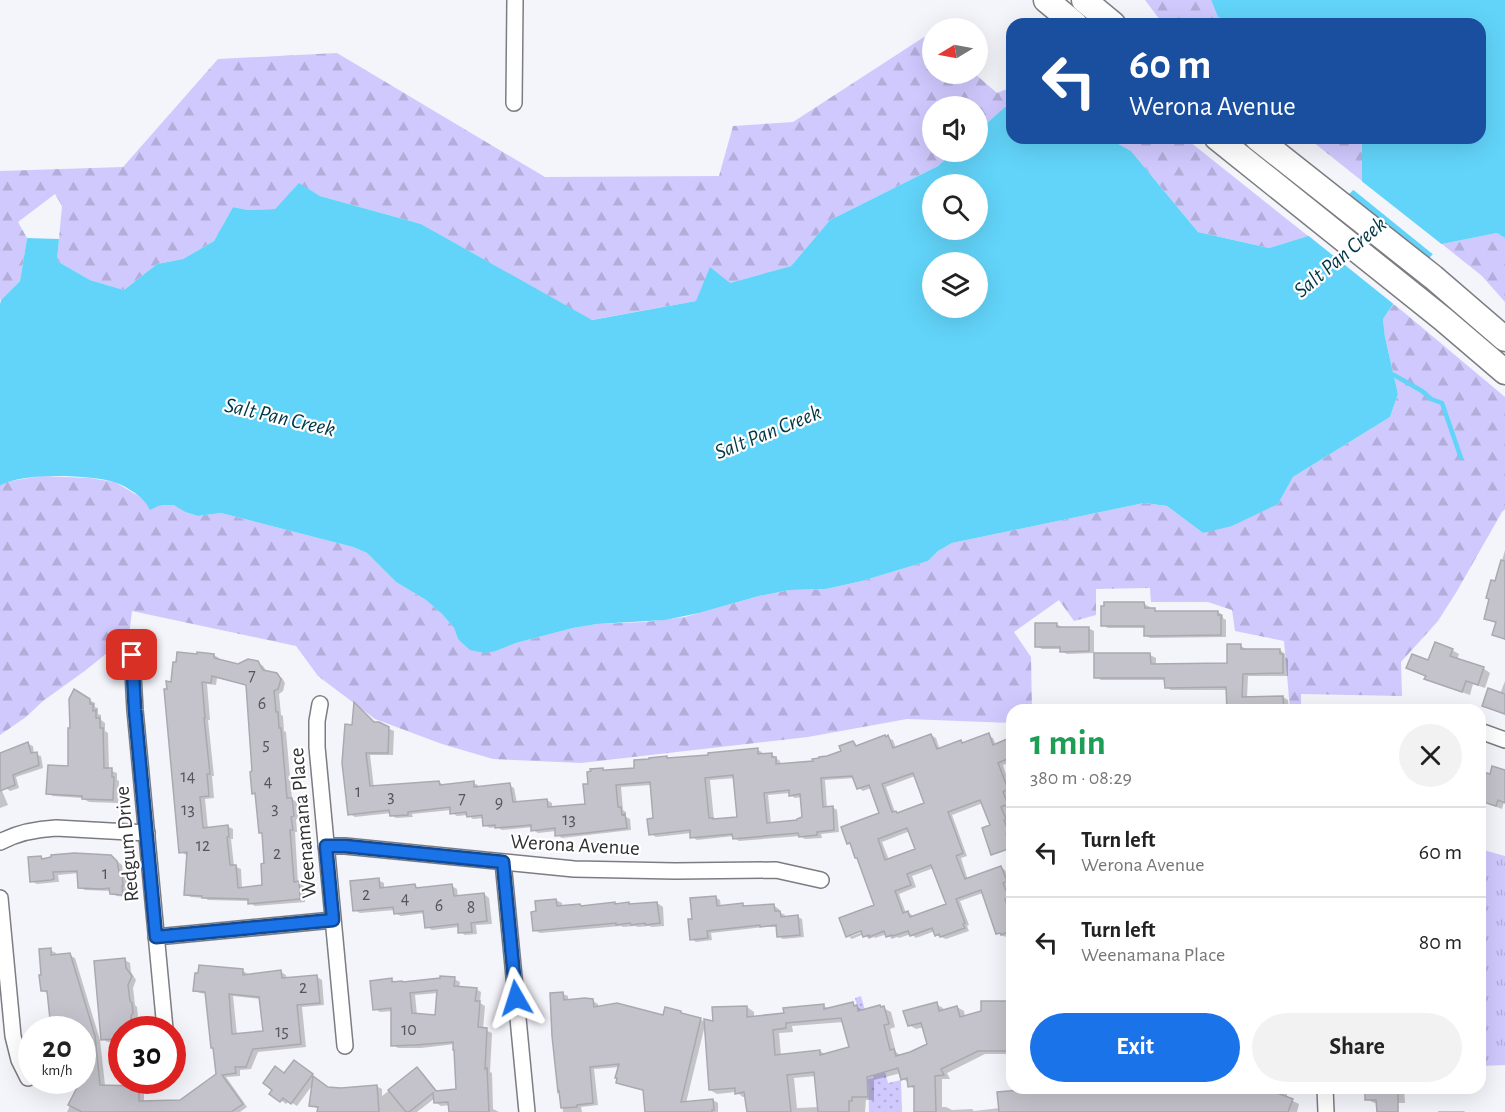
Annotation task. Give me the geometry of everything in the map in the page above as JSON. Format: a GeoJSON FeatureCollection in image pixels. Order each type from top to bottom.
{"type":"FeatureCollection","features":[{"type":"Feature","properties":{"kind":"main road"},"geometry":{"type":"LineString","coordinates":[[1046,0],[1068,18]]}},
{"type":"Feature","properties":{"kind":"main road"},"geometry":{"type":"LineString","coordinates":[[1084,0],[1106,18]]}},
{"type":"Feature","properties":{"kind":"main road"},"geometry":{"type":"LineString","coordinates":[[1224,144],[1443,319],[1505,372]]}},
{"type":"Feature","properties":{"kind":"main road"},"geometry":{"type":"LineString","coordinates":[[1265,144],[1433,277],[1505,339]]}},
{"type":"Feature","properties":{"kind":"street"},"geometry":{"type":"LineString","coordinates":[[514,103],[515,0]]}},
{"type":"Feature","properties":{"kind":"street","name":"Redgum Drive"},"geometry":{"type":"LineString","coordinates":[[132,655],[135,710],[164,1016]]}},
{"type":"Feature","properties":{"kind":"street","name":"Weenamana Place"},"geometry":{"type":"LineString","coordinates":[[320,704],[316,734],[345,1046]]}},
{"type":"Feature","properties":{"kind":"street"},"geometry":{"type":"LineString","coordinates":[[1486,733],[1505,740]]}},
{"type":"Feature","properties":{"kind":"street"},"geometry":{"type":"LineString","coordinates":[[0,842],[30,831],[49,828],[147,833]]}},
{"type":"Feature","properties":{"kind":"street","name":"Werona Avenue"},"geometry":{"type":"LineString","coordinates":[[326,846],[596,870],[777,870],[821,880]]}},
{"type":"Feature","properties":{"kind":"street"},"geometry":{"type":"LineString","coordinates":[[503,862],[527,1112]]}},
{"type":"Feature","properties":{"kind":"street"},"geometry":{"type":"LineString","coordinates":[[0,898],[13,1036],[18,1056]]}},
{"type":"Feature","properties":{"kind":"street"},"geometry":{"type":"LineString","coordinates":[[156,937],[333,920]]}},
{"type":"Feature","properties":{"kind":"street"},"geometry":{"type":"LineString","coordinates":[[1325,1094],[1326,1112]]}},
{"type":"Feature","properties":{"kind":"green space"},"geometry":{"type":"Polygon","coordinates":[[[1145,0],[1211,0],[1218,17],[1221,18],[1158,18],[1145,0]]]}},
{"type":"Feature","properties":{"kind":"green space"},"geometry":{"type":"Polygon","coordinates":[[[922,38],[922,84],[987,84],[997,93],[1006,89],[1006,107],[988,122],[988,96],[922,96],[922,162],[943,162],[830,220],[791,266],[730,283],[696,301],[591,320],[421,224],[320,196],[299,184],[275,209],[248,210],[233,207],[214,241],[183,259],[157,264],[124,290],[90,280],[57,261],[62,206],[55,194],[18,222],[27,238],[20,281],[0,299],[0,171],[123,167],[218,59],[337,53],[545,177],[719,176],[733,126],[793,122],[922,38]]]}},
{"type":"Feature","properties":{"kind":"green space"},"geometry":{"type":"Polygon","coordinates":[[[1119,144],[1193,144],[1308,236],[1269,248],[1198,232],[1131,151],[1119,144]]]}},
{"type":"Feature","properties":{"kind":"green space"},"geometry":{"type":"Polygon","coordinates":[[[1316,144],[1362,144],[1362,181],[1316,144]]]}},
{"type":"Feature","properties":{"kind":"green space"},"geometry":{"type":"Polygon","coordinates":[[[1497,233],[1505,238],[1505,302],[1482,276],[1442,244],[1497,233]]]}},
{"type":"Feature","properties":{"kind":"green space"},"geometry":{"type":"Polygon","coordinates":[[[1394,304],[1505,397],[1505,509],[1438,621],[1401,662],[1402,696],[1301,694],[1301,704],[1290,704],[1284,641],[1235,631],[1232,610],[1208,602],[1151,602],[1150,588],[1096,589],[1096,615],[1074,621],[1059,600],[1014,632],[1031,657],[1032,704],[1006,704],[1006,723],[907,719],[808,737],[581,763],[493,759],[442,744],[375,719],[318,676],[296,646],[132,611],[129,635],[0,735],[0,486],[5,482],[41,476],[89,478],[115,482],[145,500],[160,505],[175,505],[185,512],[198,516],[221,513],[353,547],[367,553],[396,582],[426,600],[442,614],[454,628],[458,639],[496,651],[516,643],[573,628],[685,617],[759,596],[790,590],[826,589],[862,581],[928,561],[938,551],[952,543],[1144,503],[1167,506],[1203,533],[1278,504],[1293,477],[1390,417],[1398,394],[1383,319],[1394,304]]]}},
{"type":"Feature","properties":{"kind":"green space"},"geometry":{"type":"Polygon","coordinates":[[[1486,851],[1505,856],[1505,1065],[1486,1066],[1486,851]]]}},
{"type":"Feature","properties":{"kind":"green space"},"geometry":{"type":"Polygon","coordinates":[[[861,996],[882,1072],[885,1072],[888,1083],[901,1080],[902,1112],[869,1112],[868,1079],[874,1078],[859,1023],[861,1022],[855,998],[861,996]]]}},
{"type":"Feature","properties":{"kind":"water","name":"Salt Pan Creek"},"geometry":{"type":"Polygon","coordinates":[[[1211,0],[1505,0],[1505,238],[1497,233],[1442,244],[1413,276],[1383,319],[1398,394],[1390,417],[1293,477],[1278,504],[1232,526],[1203,533],[1167,506],[1144,503],[952,543],[938,551],[928,561],[862,581],[826,589],[790,590],[759,596],[665,620],[597,624],[573,628],[485,653],[470,650],[458,639],[454,628],[442,614],[426,600],[396,582],[367,553],[353,547],[221,513],[198,516],[174,505],[160,505],[150,510],[143,499],[131,490],[117,483],[103,480],[56,476],[23,478],[0,486],[0,304],[1,300],[20,281],[27,238],[59,239],[57,261],[90,280],[124,290],[157,264],[183,259],[214,241],[233,207],[248,210],[275,209],[299,183],[320,196],[421,224],[592,320],[696,301],[710,267],[730,283],[791,266],[830,220],[943,162],[988,162],[988,122],[1005,107],[1006,144],[1119,144],[1131,151],[1198,232],[1269,248],[1308,236],[1362,181],[1362,144],[1486,144],[1486,18],[1221,18],[1218,17],[1211,0]]]}},
{"type":"Feature","properties":{"kind":"pier"},"geometry":{"type":"Polygon","coordinates":[[[1359,179],[1444,246],[1435,256],[1351,188],[1359,179]]]}},
{"type":"Feature","properties":{"kind":"pier"},"geometry":{"type":"Polygon","coordinates":[[[1346,193],[1431,261],[1416,277],[1396,306],[1305,233],[1346,193]]]}},
{"type":"Feature","properties":{"kind":"building"},"geometry":{"type":"Polygon","coordinates":[[[1501,560],[1505,561],[1505,639],[1492,635],[1496,622],[1484,619],[1491,580],[1495,581],[1501,560]]]}},
{"type":"Feature","properties":{"kind":"building"},"geometry":{"type":"Polygon","coordinates":[[[1104,602],[1144,602],[1145,608],[1155,608],[1155,611],[1218,611],[1218,615],[1221,615],[1221,635],[1144,636],[1144,626],[1101,626],[1101,606],[1104,606],[1104,602]]]}},
{"type":"Feature","properties":{"kind":"building"},"geometry":{"type":"Polygon","coordinates":[[[1035,623],[1057,623],[1057,627],[1089,627],[1089,651],[1060,652],[1060,647],[1035,647],[1035,623]]]}},
{"type":"Feature","properties":{"kind":"building"},"geometry":{"type":"Polygon","coordinates":[[[1435,642],[1453,649],[1450,656],[1484,667],[1478,685],[1466,681],[1462,692],[1424,679],[1426,676],[1406,668],[1412,654],[1428,660],[1435,642]]]}},
{"type":"Feature","properties":{"kind":"building"},"geometry":{"type":"Polygon","coordinates":[[[1227,644],[1241,644],[1241,649],[1280,649],[1280,654],[1283,654],[1283,673],[1243,674],[1242,697],[1283,696],[1284,704],[1227,704],[1226,687],[1165,688],[1164,678],[1094,678],[1094,653],[1150,653],[1151,664],[1227,663],[1227,644]]]}},
{"type":"Feature","properties":{"kind":"building"},"geometry":{"type":"Polygon","coordinates":[[[177,652],[214,654],[214,658],[238,664],[248,659],[258,661],[263,670],[277,673],[281,679],[278,689],[274,691],[279,728],[281,728],[287,798],[292,798],[294,816],[291,817],[293,830],[290,830],[294,882],[299,881],[300,899],[248,904],[248,899],[202,898],[202,896],[184,895],[187,852],[179,853],[164,689],[167,689],[166,681],[171,682],[173,662],[176,662],[177,652]],[[212,676],[211,683],[202,682],[210,774],[207,774],[209,796],[200,797],[203,828],[228,825],[230,865],[236,865],[238,888],[262,885],[261,864],[264,863],[262,833],[259,833],[255,793],[252,794],[246,685],[212,676]]]}},
{"type":"Feature","properties":{"kind":"building"},"geometry":{"type":"Polygon","coordinates":[[[1488,688],[1505,694],[1505,714],[1486,707],[1486,704],[1483,704],[1488,688]]]}},
{"type":"Feature","properties":{"kind":"building"},"geometry":{"type":"Polygon","coordinates":[[[74,689],[90,699],[93,711],[96,710],[96,718],[100,718],[100,728],[103,728],[104,768],[112,768],[112,777],[114,777],[113,800],[46,794],[48,765],[68,766],[69,699],[74,689]]]}},
{"type":"Feature","properties":{"kind":"building"},"geometry":{"type":"Polygon","coordinates":[[[354,702],[374,722],[389,727],[388,753],[366,753],[370,786],[439,781],[440,785],[474,781],[474,787],[510,783],[513,802],[547,799],[548,807],[585,804],[583,784],[588,784],[587,772],[591,771],[590,769],[634,768],[634,760],[708,755],[708,753],[758,748],[758,754],[772,753],[772,757],[776,757],[776,764],[813,761],[812,759],[841,751],[839,746],[853,741],[856,746],[885,735],[886,737],[888,735],[893,748],[931,734],[937,749],[989,733],[993,745],[1006,739],[1006,760],[998,763],[1006,784],[1006,790],[1003,792],[1006,805],[1001,807],[1006,819],[1004,820],[1006,850],[991,855],[982,828],[990,825],[980,800],[948,812],[963,853],[956,856],[965,879],[1001,866],[1006,878],[1003,883],[1006,890],[1006,933],[996,934],[981,890],[956,899],[965,928],[940,937],[939,934],[935,936],[932,928],[910,936],[908,931],[886,937],[884,931],[863,937],[861,931],[846,937],[839,918],[874,905],[857,858],[855,858],[850,843],[847,844],[841,827],[879,813],[869,785],[857,789],[852,776],[821,778],[823,807],[833,806],[834,830],[799,837],[798,833],[733,839],[732,834],[690,838],[690,830],[649,835],[647,819],[653,818],[650,782],[616,785],[618,807],[621,807],[622,815],[625,814],[627,828],[586,833],[555,836],[555,828],[531,831],[531,825],[495,828],[495,825],[483,826],[482,815],[467,817],[466,812],[450,814],[450,807],[408,812],[408,815],[390,816],[389,810],[348,815],[342,763],[345,724],[352,725],[354,702]],[[913,773],[882,784],[892,812],[897,813],[924,803],[913,773]],[[733,775],[705,778],[709,818],[737,817],[733,775]],[[789,790],[764,793],[767,823],[797,820],[802,817],[800,794],[789,796],[789,790]],[[907,828],[878,839],[885,860],[915,849],[907,828]],[[931,865],[907,874],[911,885],[895,891],[903,913],[908,911],[910,917],[946,904],[931,865]]]}},
{"type":"Feature","properties":{"kind":"building"},"geometry":{"type":"Polygon","coordinates":[[[28,742],[31,753],[37,752],[39,765],[13,775],[15,785],[0,791],[0,753],[28,742]]]}},
{"type":"Feature","properties":{"kind":"building"},"geometry":{"type":"Polygon","coordinates":[[[1492,766],[1505,770],[1505,803],[1498,800],[1496,806],[1486,803],[1486,773],[1490,774],[1492,766]]]}},
{"type":"Feature","properties":{"kind":"building"},"geometry":{"type":"Polygon","coordinates":[[[74,853],[111,855],[117,861],[119,872],[122,872],[123,895],[110,894],[109,888],[78,888],[77,871],[53,872],[54,879],[30,882],[28,857],[41,856],[42,859],[51,857],[51,855],[74,853]]]}},
{"type":"Feature","properties":{"kind":"building"},"geometry":{"type":"Polygon","coordinates":[[[379,878],[380,888],[415,884],[416,888],[452,884],[454,896],[484,893],[487,921],[471,923],[472,932],[458,933],[458,924],[425,928],[423,911],[394,914],[393,907],[353,911],[350,881],[379,878]]]}},
{"type":"Feature","properties":{"kind":"building"},"geometry":{"type":"Polygon","coordinates":[[[716,896],[717,906],[743,903],[743,906],[774,904],[775,911],[780,911],[781,917],[798,915],[800,935],[777,937],[776,925],[760,927],[760,925],[707,931],[708,938],[690,940],[688,919],[692,919],[690,898],[716,896]]]}},
{"type":"Feature","properties":{"kind":"building"},"geometry":{"type":"Polygon","coordinates":[[[556,899],[557,906],[657,902],[660,923],[616,925],[616,923],[533,931],[531,912],[536,911],[535,901],[556,899]]]}},
{"type":"Feature","properties":{"kind":"building"},"geometry":{"type":"Polygon","coordinates":[[[51,948],[51,955],[70,953],[89,1016],[50,1016],[47,991],[41,991],[39,975],[41,975],[39,949],[51,948]]]}},
{"type":"Feature","properties":{"kind":"building"},"geometry":{"type":"Polygon","coordinates":[[[125,958],[126,968],[132,976],[128,985],[133,1013],[131,1016],[108,1016],[108,1039],[101,1040],[94,961],[125,958]]]}},
{"type":"Feature","properties":{"kind":"building"},"geometry":{"type":"Polygon","coordinates":[[[199,965],[243,969],[243,975],[281,970],[282,978],[317,975],[320,1003],[297,1005],[301,1044],[253,1049],[246,1067],[235,1067],[236,1073],[222,1075],[243,1104],[231,1112],[82,1112],[68,1105],[74,1094],[96,1094],[96,1046],[100,1085],[108,1085],[108,1094],[139,1094],[139,1101],[180,1100],[216,1074],[205,992],[193,991],[195,973],[198,973],[199,965]],[[229,994],[232,1034],[263,1031],[259,997],[229,994]]]}},
{"type":"Feature","properties":{"kind":"building"},"geometry":{"type":"Polygon","coordinates":[[[440,976],[455,977],[454,986],[477,988],[475,1001],[480,1001],[478,1027],[487,1028],[485,1069],[487,1068],[489,1112],[449,1112],[448,1102],[434,1103],[433,1093],[406,1112],[388,1090],[417,1067],[436,1091],[456,1089],[453,1042],[391,1046],[391,1008],[373,1010],[370,981],[392,978],[392,982],[403,982],[440,978],[440,976]],[[437,990],[410,993],[412,1013],[435,1015],[437,990]]]}},
{"type":"Feature","properties":{"kind":"building"},"geometry":{"type":"Polygon","coordinates":[[[563,992],[564,1000],[593,999],[594,1007],[617,1003],[663,1015],[665,1007],[701,1018],[681,1102],[713,1099],[714,1110],[712,1112],[645,1112],[643,1090],[616,1083],[619,1064],[590,1067],[593,1103],[561,1108],[552,1036],[550,993],[563,992]]]}},
{"type":"Feature","properties":{"kind":"building"},"geometry":{"type":"Polygon","coordinates":[[[981,1001],[1006,1001],[1006,1051],[978,1051],[941,1069],[944,1075],[935,1076],[936,1112],[914,1112],[914,1086],[908,1087],[907,1078],[901,1080],[898,1068],[867,1077],[868,1097],[852,1097],[852,1101],[849,1101],[849,1112],[818,1112],[814,1072],[787,1075],[791,1112],[747,1112],[744,1092],[735,1094],[735,1088],[709,1090],[704,1019],[713,1021],[712,1007],[747,1006],[747,1017],[784,1013],[783,1008],[824,1004],[824,1009],[853,1002],[854,1006],[857,1005],[858,1011],[884,1006],[889,1024],[884,1025],[890,1050],[894,1049],[896,1056],[927,1044],[921,1023],[908,1026],[903,1011],[937,1002],[939,1011],[957,1006],[960,1017],[981,1011],[981,1001]],[[841,1018],[786,1023],[786,1028],[773,1030],[775,1055],[820,1050],[820,1055],[849,1047],[841,1018]]]}},
{"type":"Feature","properties":{"kind":"building"},"geometry":{"type":"Polygon","coordinates":[[[294,1060],[313,1074],[291,1104],[283,1098],[280,1102],[269,1094],[272,1090],[263,1083],[275,1066],[284,1073],[294,1060]]]}},
{"type":"Feature","properties":{"kind":"building"},"geometry":{"type":"Polygon","coordinates":[[[313,1076],[328,1087],[377,1085],[379,1112],[317,1112],[318,1107],[309,1106],[313,1076]]]}},
{"type":"Feature","properties":{"kind":"building"},"geometry":{"type":"Polygon","coordinates":[[[1006,1091],[1006,1094],[1280,1094],[1293,1099],[1288,1112],[999,1112],[997,1092],[1006,1091]]]}},
{"type":"Feature","properties":{"kind":"building"},"geometry":{"type":"Polygon","coordinates":[[[1365,1094],[1398,1094],[1398,1112],[1377,1112],[1376,1100],[1365,1100],[1365,1094]]]}},
{"type":"Feature","properties":{"kind":"waterway"},"geometry":{"type":"LineString","coordinates":[[1394,375],[1422,391],[1431,399],[1442,403],[1461,458]]}},
{"type":"Feature","properties":{"kind":"route"},"geometry":{"type":"LineString","coordinates":[[132,655],[156,937],[333,920],[326,846],[336,845],[503,862],[516,998]]}}]}
